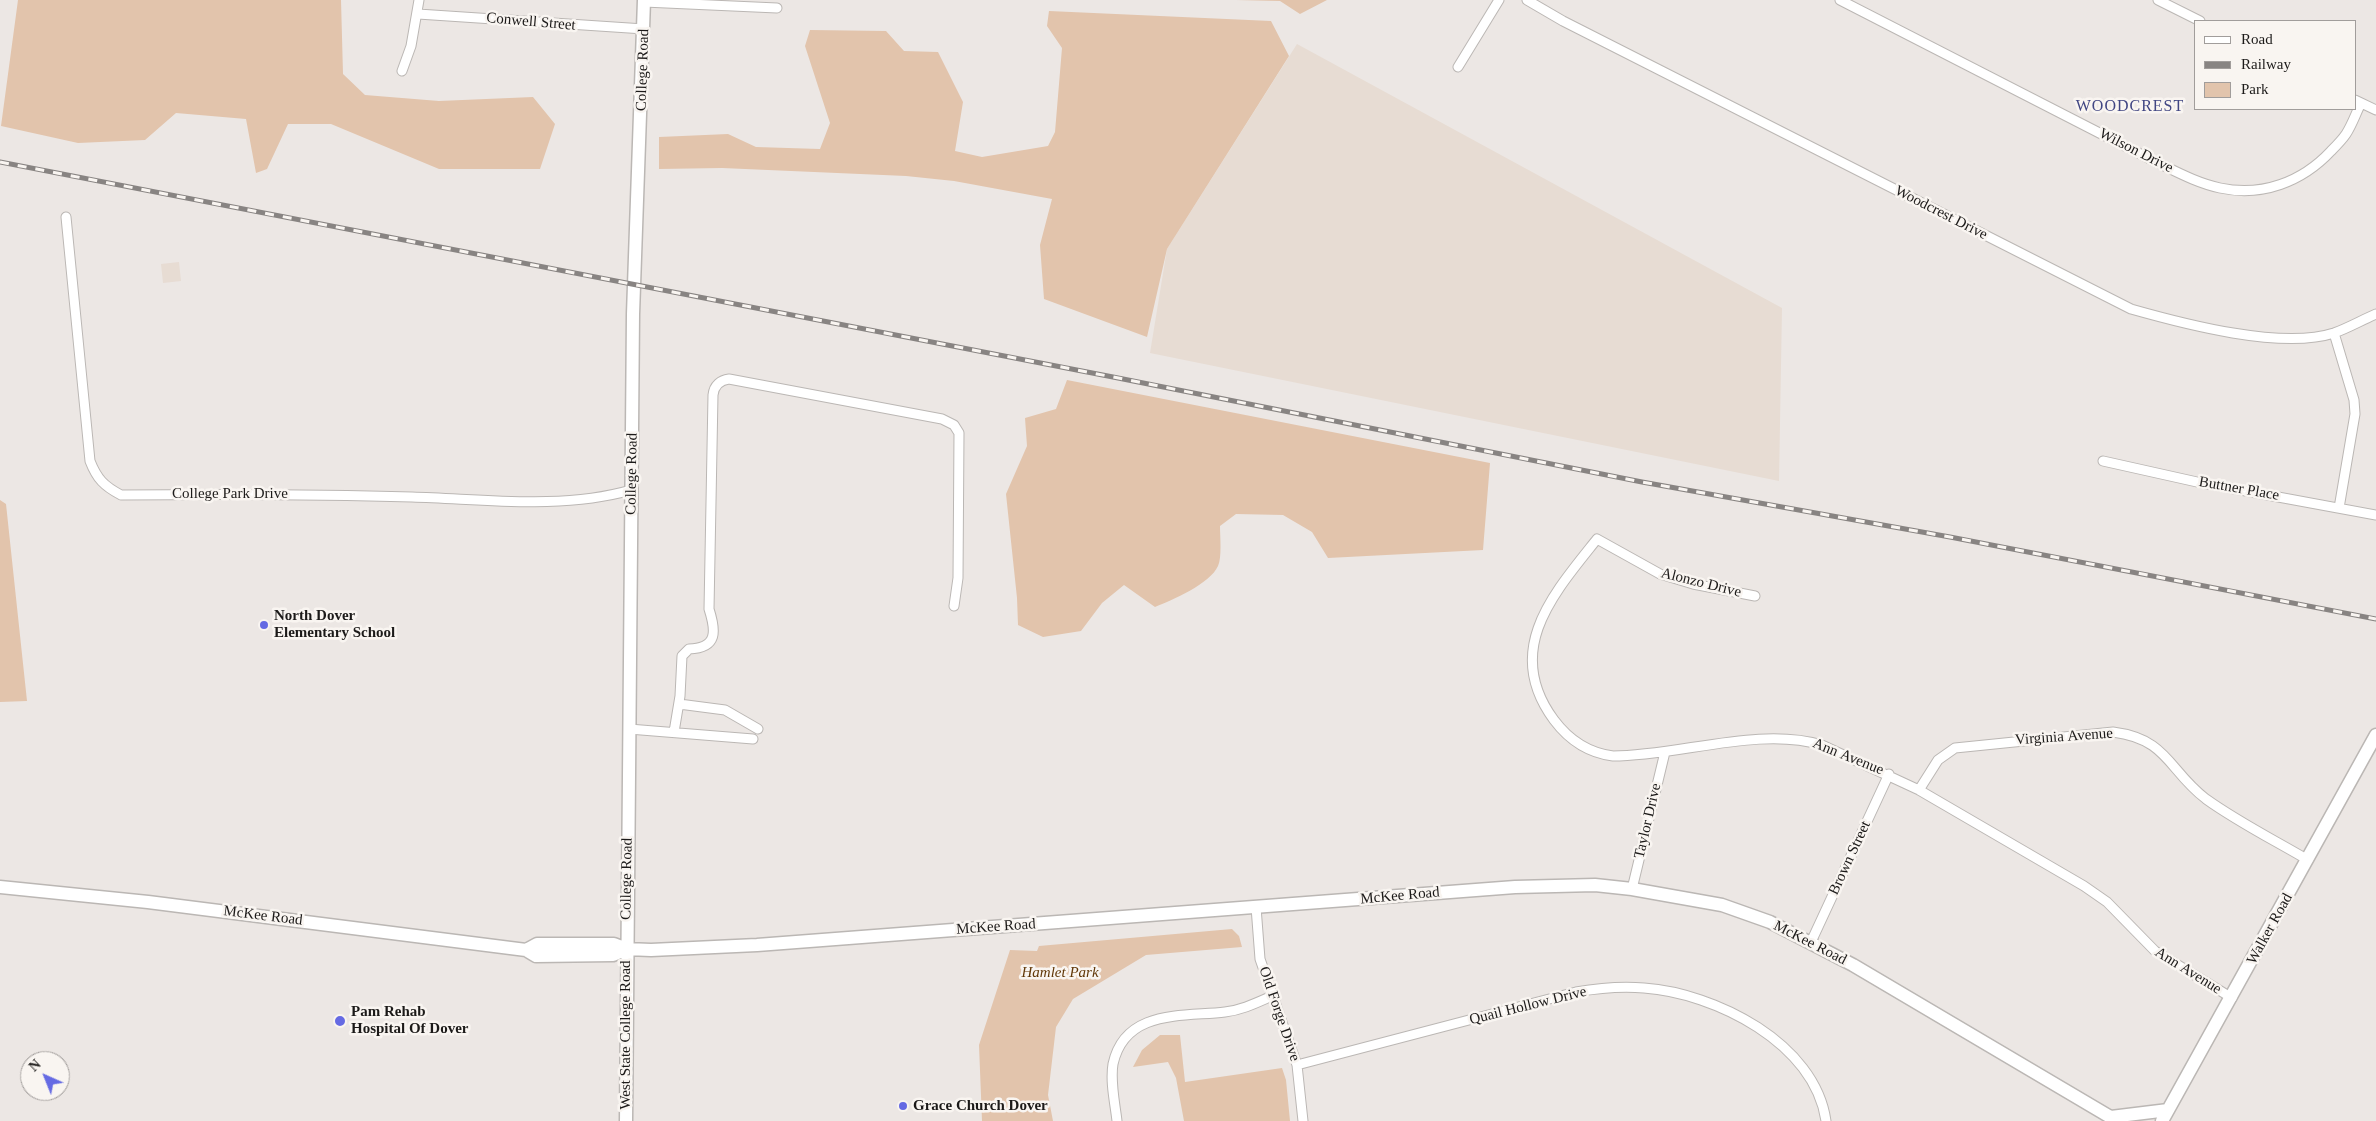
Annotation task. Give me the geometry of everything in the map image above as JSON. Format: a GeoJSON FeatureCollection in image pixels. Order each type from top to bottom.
{"type":"FeatureCollection","features":[{"type":"Feature","properties":{"kind":"main road","name":"College Road"},"geometry":{"type":"LineString","coordinates":[[627,949],[634,305],[644,1]]}},
{"type":"Feature","properties":{"kind":"main road","name":"Walker Road"},"geometry":{"type":"LineString","coordinates":[[2165,1115],[2232,998],[2376,735]]}},
{"type":"Feature","properties":{"kind":"main road","name":"McKee Road"},"geometry":{"type":"LineString","coordinates":[[0,887],[156,902],[526,950],[537,944],[614,944],[627,949],[651,950],[757,945],[1515,886],[1595,885],[1722,905],[1770,922],[1811,942],[2114,1119]]}},
{"type":"Feature","properties":{"kind":"main road","name":"West State College Road"},"geometry":{"type":"LineString","coordinates":[[626,1121],[627,949]]}},
{"type":"Feature","properties":{"kind":"main road"},"geometry":{"type":"LineString","coordinates":[[2114,1119],[2165,1115]]}},
{"type":"Feature","properties":{"kind":"street"},"geometry":{"type":"LineString","coordinates":[[402,71],[411,46],[419,0]]}},
{"type":"Feature","properties":{"kind":"street"},"geometry":{"type":"LineString","coordinates":[[1458,67],[1498,0]]}},
{"type":"Feature","properties":{"kind":"street","name":"Woodcrest Drive"},"geometry":{"type":"LineString","coordinates":[[1527,0],[1563,21],[2131,310],[2165,319],[2264,337],[2306,337],[2334,333],[2376,314]]}},
{"type":"Feature","properties":{"kind":"street","name":"Wilson Drive"},"geometry":{"type":"LineString","coordinates":[[1840,0],[2156,162],[2196,181],[2220,188],[2257,190],[2274,187],[2297,178],[2316,166],[2346,135],[2355,110]]}},
{"type":"Feature","properties":{"kind":"street"},"geometry":{"type":"LineString","coordinates":[[2158,0],[2198,20]]}},
{"type":"Feature","properties":{"kind":"street"},"geometry":{"type":"LineString","coordinates":[[644,1],[777,8]]}},
{"type":"Feature","properties":{"kind":"street","name":"Conwell Street"},"geometry":{"type":"LineString","coordinates":[[418,14],[582,26],[644,28]]}},
{"type":"Feature","properties":{"kind":"street"},"geometry":{"type":"LineString","coordinates":[[2358,101],[2376,110]]}},
{"type":"Feature","properties":{"kind":"street","name":"College Park Drive"},"geometry":{"type":"LineString","coordinates":[[66,217],[90,461],[96,476],[106,487],[121,495],[283,494],[550,501],[604,498],[631,490]]}},
{"type":"Feature","properties":{"kind":"street"},"geometry":{"type":"LineString","coordinates":[[2334,333],[2354,400],[2355,414],[2339,508]]}},
{"type":"Feature","properties":{"kind":"street"},"geometry":{"type":"LineString","coordinates":[[674,732],[685,651],[702,648],[710,642],[715,627],[709,609],[713,395],[717,385],[723,380],[729,379],[772,386],[942,418],[954,425],[958,434],[958,578],[954,606]]}},
{"type":"Feature","properties":{"kind":"street","name":"Buttner Place"},"geometry":{"type":"LineString","coordinates":[[2103,460],[2197,482],[2376,515]]}},
{"type":"Feature","properties":{"kind":"street","name":"Alonzo Drive"},"geometry":{"type":"LineString","coordinates":[[1597,539],[1660,574],[1693,584],[1755,596]]}},
{"type":"Feature","properties":{"kind":"street","name":"Ann Avenue"},"geometry":{"type":"LineString","coordinates":[[1597,539],[1553,595],[1540,620],[1533,648],[1532,663],[1538,691],[1556,723],[1566,734],[1590,751],[1613,756],[1665,752],[1770,739],[1794,738],[1822,745],[1889,774],[1919,790],[2084,886],[2106,902],[2155,951],[2232,998]]}},
{"type":"Feature","properties":{"kind":"street"},"geometry":{"type":"LineString","coordinates":[[679,704],[725,710],[758,730]]}},
{"type":"Feature","properties":{"kind":"street"},"geometry":{"type":"LineString","coordinates":[[629,729],[753,739]]}},
{"type":"Feature","properties":{"kind":"street","name":"Virginia Avenue"},"geometry":{"type":"LineString","coordinates":[[1919,790],[1938,760],[1956,748],[2104,733],[2129,734],[2153,744],[2191,786],[2221,809],[2308,860]]}},
{"type":"Feature","properties":{"kind":"street","name":"Taylor Drive"},"geometry":{"type":"LineString","coordinates":[[1632,890],[1665,752]]}},
{"type":"Feature","properties":{"kind":"street","name":"Brown Street"},"geometry":{"type":"LineString","coordinates":[[1811,942],[1889,774]]}},
{"type":"Feature","properties":{"kind":"street","name":"Old Forge Drive"},"geometry":{"type":"LineString","coordinates":[[1256,907],[1260,959],[1272,996],[1292,1046],[1297,1065],[1303,1121]]}},
{"type":"Feature","properties":{"kind":"street","name":"Quail Hollow Drive"},"geometry":{"type":"LineString","coordinates":[[1297,1065],[1576,992],[1622,987],[1666,990],[1712,1004],[1745,1020],[1769,1036],[1800,1065],[1812,1081],[1821,1098],[1826,1121]]}},
{"type":"Feature","properties":{"kind":"street"},"geometry":{"type":"LineString","coordinates":[[1117,1121],[1112,1078],[1113,1064],[1118,1051],[1133,1032],[1153,1019],[1240,1009],[1272,996]]}},
{"type":"Feature","properties":{"kind":"shaded area"},"geometry":{"type":"Polygon","coordinates":[[[1297,44],[1782,308],[1779,481],[1150,353],[1167,249],[1297,44]]]}},
{"type":"Feature","properties":{"kind":"shaded area"},"geometry":{"type":"Polygon","coordinates":[[[179,262],[181,281],[163,283],[161,264],[179,262]]]}},
{"type":"Feature","properties":{"kind":"green space"},"geometry":{"type":"Polygon","coordinates":[[[18,0],[341,0],[343,74],[365,95],[439,101],[533,97],[555,124],[540,169],[439,169],[331,124],[288,124],[267,169],[256,173],[246,119],[176,113],[145,140],[78,143],[1,126],[18,0]]]}},
{"type":"Feature","properties":{"kind":"green space"},"geometry":{"type":"Polygon","coordinates":[[[1236,0],[1327,0],[1300,14],[1280,1],[1236,0]]]}},
{"type":"Feature","properties":{"kind":"green space"},"geometry":{"type":"Polygon","coordinates":[[[1049,11],[1271,21],[1289,56],[1167,249],[1147,337],[1044,299],[1040,245],[1052,199],[954,181],[906,176],[722,168],[659,169],[659,137],[728,134],[756,147],[820,149],[830,123],[805,46],[810,30],[886,31],[904,51],[938,52],[963,102],[955,151],[982,157],[1048,146],[1055,132],[1062,48],[1047,26],[1049,11]]]}},
{"type":"Feature","properties":{"kind":"green space"},"geometry":{"type":"Polygon","coordinates":[[[1067,380],[1490,463],[1483,550],[1328,558],[1312,532],[1283,515],[1236,514],[1220,526],[1218,566],[1214,573],[1199,585],[1155,607],[1124,585],[1102,603],[1081,631],[1043,637],[1018,625],[1006,494],[1027,446],[1025,418],[1056,409],[1067,380]]]}},
{"type":"Feature","properties":{"kind":"green space"},"geometry":{"type":"Polygon","coordinates":[[[0,500],[6,504],[27,701],[0,702],[0,500]]]}},
{"type":"Feature","properties":{"kind":"green space","name":"Hamlet Park"},"geometry":{"type":"Polygon","coordinates":[[[1232,929],[1239,936],[1242,947],[1146,955],[1073,999],[1056,1027],[1048,1095],[1053,1121],[982,1121],[979,1045],[1010,950],[1037,951],[1039,946],[1232,929]]]}},
{"type":"Feature","properties":{"kind":"green space"},"geometry":{"type":"Polygon","coordinates":[[[1160,1035],[1180,1035],[1185,1082],[1282,1068],[1286,1080],[1290,1121],[1184,1121],[1176,1078],[1168,1062],[1133,1067],[1142,1050],[1160,1035]]]}},
{"type":"Feature","properties":{"kind":"railway"},"geometry":{"type":"LineString","coordinates":[[0,162],[1113,377],[1642,482],[1950,537],[2376,619]]}},
{"type":"Feature","properties":{"kind":"place","name":"North Dover Elementary School"},"geometry":{"type":"Point","coordinates":[264,625]}},
{"type":"Feature","properties":{"kind":"place","name":"Pam Rehab Hospital Of Dover"},"geometry":{"type":"Point","coordinates":[340,1021]}},
{"type":"Feature","properties":{"kind":"place","name":"Grace Church Dover"},"geometry":{"type":"Point","coordinates":[903,1106]}},
{"type":"Feature","properties":{"kind":"district","name":"WOODCREST"},"geometry":{"type":"Point","coordinates":[2130,107]}}]}
